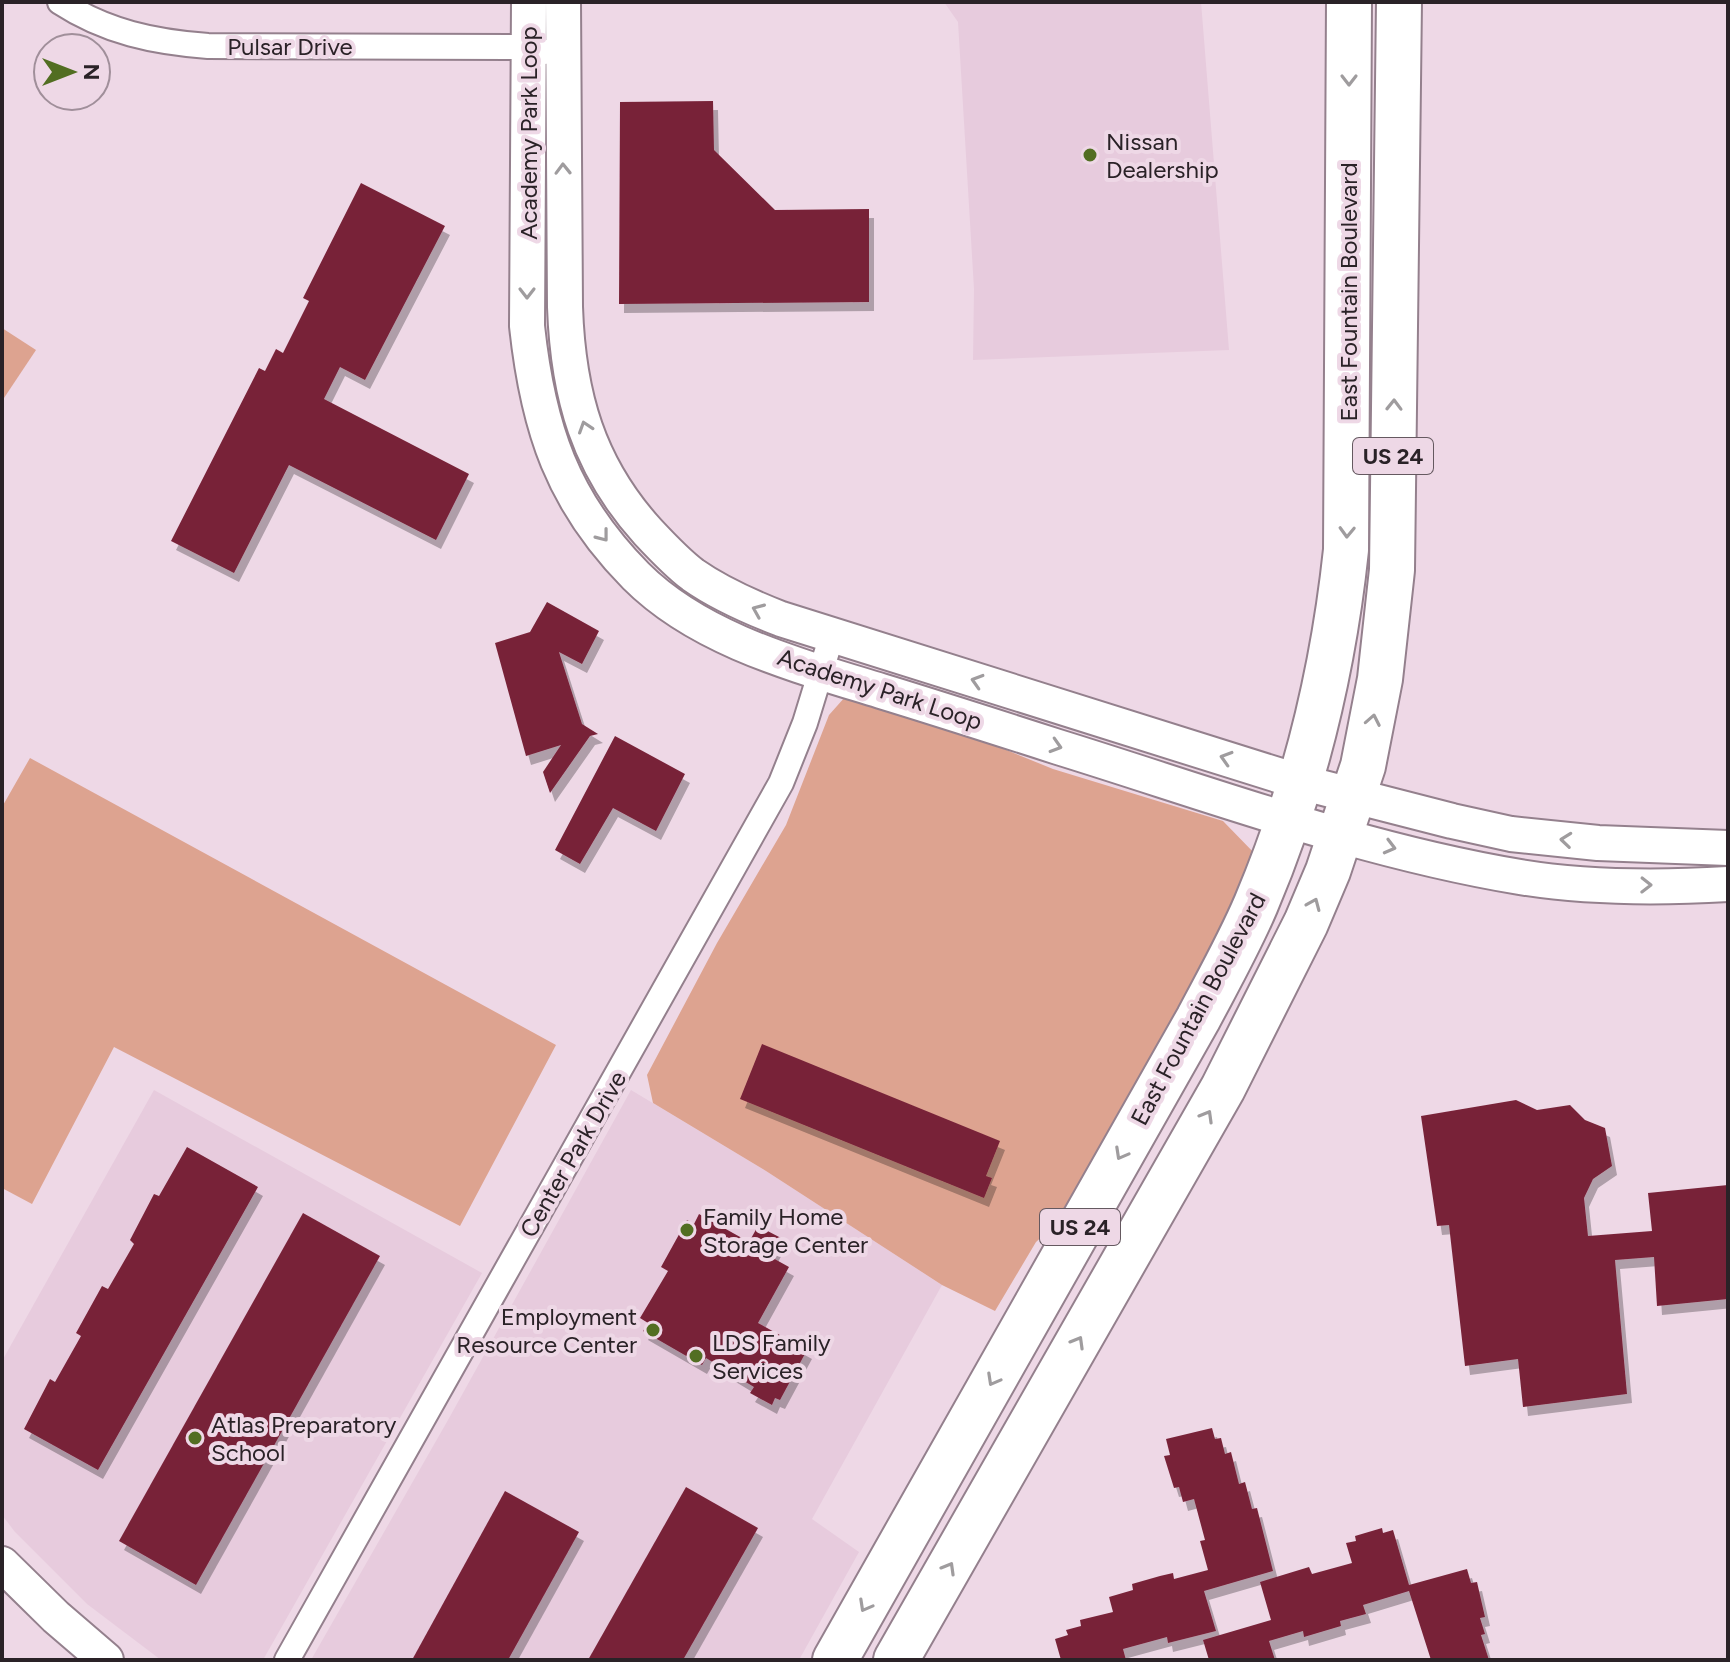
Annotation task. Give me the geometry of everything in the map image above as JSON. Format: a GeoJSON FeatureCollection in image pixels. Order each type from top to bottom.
{"type":"FeatureCollection","features":[{"type":"Feature","properties":{"kind":"highway","name":"East Fountain Boulevard"},"geometry":{"type":"LineString","coordinates":[[835,1660],[1198,1019],[1257,903],[1311,750],[1341,601],[1346,550],[1349,2]]}},
{"type":"Feature","properties":{"kind":"highway","name":"East Fountain Boulevard"},"geometry":{"type":"LineString","coordinates":[[896,1660],[1223,1088],[1306,923],[1363,766],[1380,679],[1392,570],[1399,2]]}},
{"type":"Feature","properties":{"kind":"street","name":"Pulsar Drive"},"geometry":{"type":"LineString","coordinates":[[60,2],[126,34],[162,42],[208,46],[529,47],[562,31]]}},
{"type":"Feature","properties":{"kind":"street","name":"Academy Park Loop"},"geometry":{"type":"LineString","coordinates":[[529,2],[527,326],[540,415],[566,482],[585,512],[638,577],[679,609],[723,636],[821,672],[1347,815],[1468,867],[1525,878],[1638,885],[1728,884]]}},
{"type":"Feature","properties":{"kind":"street","name":"Academy Park Loop"},"geometry":{"type":"LineString","coordinates":[[562,31],[566,346],[573,391],[597,461],[634,517],[691,574],[732,599],[1294,800]]}},
{"type":"Feature","properties":{"kind":"street","name":"Center Park Drive"},"geometry":{"type":"LineString","coordinates":[[287,1660],[781,783],[793,757],[832,635]]}},
{"type":"Feature","properties":{"kind":"street","name":"Academy Park Loop"},"geometry":{"type":"LineString","coordinates":[[1347,815],[1598,843],[1728,848]]}},
{"type":"Feature","properties":{"kind":"street"},"geometry":{"type":"LineString","coordinates":[[2,1564],[106,1660]]}},
{"type":"Feature","properties":{"kind":"shaded area","name":"Nissan Dealership"},"geometry":{"type":"Polygon","coordinates":[[[944,2],[1201,2],[1229,350],[973,360],[974,289],[958,22],[944,2]]]}},
{"type":"Feature","properties":{"kind":"shaded area"},"geometry":{"type":"Polygon","coordinates":[[[2,328],[36,350],[2,401],[2,328]]]}},
{"type":"Feature","properties":{"kind":"shaded area"},"geometry":{"type":"Polygon","coordinates":[[[845,697],[994,745],[1053,769],[1223,821],[1258,857],[1246,891],[1069,1212],[1036,1242],[995,1311],[942,1285],[766,1171],[653,1103],[647,1075],[717,943],[786,825],[829,715],[845,697]]]}},
{"type":"Feature","properties":{"kind":"shaded area"},"geometry":{"type":"Polygon","coordinates":[[[30,758],[556,1045],[460,1226],[114,1047],[32,1204],[2,1188],[2,807],[30,758]]]}},
{"type":"Feature","properties":{"kind":"shaded area","name":"Atlas Preparatory School"},"geometry":{"type":"Polygon","coordinates":[[[154,1090],[482,1273],[263,1660],[161,1660],[87,1604],[2,1515],[2,1361],[154,1090]]]}},
{"type":"Feature","properties":{"kind":"shaded area"},"geometry":{"type":"Polygon","coordinates":[[[631,1090],[766,1171],[942,1285],[812,1519],[859,1552],[799,1660],[311,1660],[448,1420],[631,1090]]]}},
{"type":"Feature","properties":{"kind":"building"},"geometry":{"type":"Polygon","coordinates":[[[713,101],[714,150],[775,210],[869,209],[869,302],[619,304],[620,102],[713,101]]]}},
{"type":"Feature","properties":{"kind":"building"},"geometry":{"type":"Polygon","coordinates":[[[361,183],[445,226],[365,380],[340,367],[324,399],[469,474],[436,540],[289,465],[234,573],[171,541],[259,368],[265,371],[276,349],[283,353],[309,301],[303,298],[361,183]]]}},
{"type":"Feature","properties":{"kind":"building"},"geometry":{"type":"Polygon","coordinates":[[[547,602],[599,631],[582,664],[559,652],[582,724],[598,734],[590,736],[550,793],[543,772],[561,745],[526,756],[495,643],[530,632],[547,602]]]}},
{"type":"Feature","properties":{"kind":"building"},"geometry":{"type":"Polygon","coordinates":[[[615,736],[685,774],[656,831],[613,808],[580,864],[555,850],[615,736]]]}},
{"type":"Feature","properties":{"kind":"building"},"geometry":{"type":"Polygon","coordinates":[[[762,1044],[1000,1141],[986,1176],[992,1178],[984,1198],[740,1099],[762,1044]]]}},
{"type":"Feature","properties":{"kind":"building"},"geometry":{"type":"Polygon","coordinates":[[[1516,1100],[1537,1110],[1570,1105],[1585,1120],[1605,1128],[1612,1166],[1593,1179],[1584,1198],[1588,1236],[1652,1231],[1648,1193],[1728,1185],[1728,1299],[1657,1306],[1654,1257],[1615,1260],[1627,1394],[1523,1407],[1518,1359],[1465,1366],[1449,1225],[1437,1226],[1421,1116],[1516,1100]]]}},
{"type":"Feature","properties":{"kind":"building"},"geometry":{"type":"Polygon","coordinates":[[[187,1147],[258,1187],[98,1470],[24,1429],[50,1379],[55,1382],[81,1336],[76,1333],[102,1286],[108,1289],[134,1244],[130,1240],[154,1194],[159,1196],[187,1147]]]}},
{"type":"Feature","properties":{"kind":"building"},"geometry":{"type":"Polygon","coordinates":[[[303,1213],[380,1256],[196,1585],[119,1541],[303,1213]]]}},
{"type":"Feature","properties":{"kind":"building"},"geometry":{"type":"Polygon","coordinates":[[[699,1214],[749,1242],[758,1226],[781,1238],[771,1257],[789,1267],[758,1323],[807,1350],[780,1400],[775,1398],[772,1405],[750,1393],[754,1387],[706,1358],[702,1365],[643,1331],[648,1323],[640,1318],[668,1271],[661,1267],[687,1220],[694,1224],[699,1214]]]}},
{"type":"Feature","properties":{"kind":"building"},"geometry":{"type":"Polygon","coordinates":[[[1212,1428],[1215,1439],[1221,1438],[1225,1454],[1231,1452],[1239,1484],[1245,1482],[1252,1509],[1257,1508],[1273,1571],[1204,1591],[1216,1631],[1168,1643],[1167,1637],[1123,1649],[1126,1660],[1061,1660],[1055,1639],[1068,1635],[1066,1630],[1081,1626],[1080,1620],[1113,1612],[1109,1597],[1133,1590],[1132,1584],[1160,1576],[1173,1573],[1174,1579],[1208,1570],[1200,1541],[1205,1540],[1194,1499],[1183,1502],[1179,1487],[1174,1488],[1164,1456],[1170,1455],[1166,1439],[1212,1428]]]}},
{"type":"Feature","properties":{"kind":"building"},"geometry":{"type":"Polygon","coordinates":[[[686,1487],[758,1528],[683,1660],[588,1660],[686,1487]]]}},
{"type":"Feature","properties":{"kind":"building"},"geometry":{"type":"Polygon","coordinates":[[[505,1491],[579,1532],[508,1660],[412,1660],[505,1491]]]}},
{"type":"Feature","properties":{"kind":"building"},"geometry":{"type":"Polygon","coordinates":[[[1382,1528],[1383,1533],[1393,1530],[1409,1585],[1467,1569],[1471,1583],[1477,1582],[1485,1617],[1480,1618],[1485,1634],[1481,1635],[1489,1660],[1431,1660],[1409,1591],[1363,1605],[1366,1614],[1340,1621],[1341,1626],[1304,1637],[1303,1631],[1269,1641],[1275,1660],[1209,1660],[1203,1640],[1271,1620],[1260,1582],[1309,1567],[1312,1574],[1352,1563],[1346,1543],[1356,1541],[1355,1536],[1382,1528]]]}},
{"type":"Feature","properties":{"kind":"place","name":"Nissan Dealership"},"geometry":{"type":"Point","coordinates":[1090,155]}},
{"type":"Feature","properties":{"kind":"place","name":"Family Home Storage Center"},"geometry":{"type":"Point","coordinates":[687,1230]}},
{"type":"Feature","properties":{"kind":"place","name":"Employment Resource Center"},"geometry":{"type":"Point","coordinates":[653,1330]}},
{"type":"Feature","properties":{"kind":"place","name":"LDS Family Services"},"geometry":{"type":"Point","coordinates":[696,1356]}},
{"type":"Feature","properties":{"kind":"place","name":"Atlas Preparatory School"},"geometry":{"type":"Point","coordinates":[195,1438]}}]}
